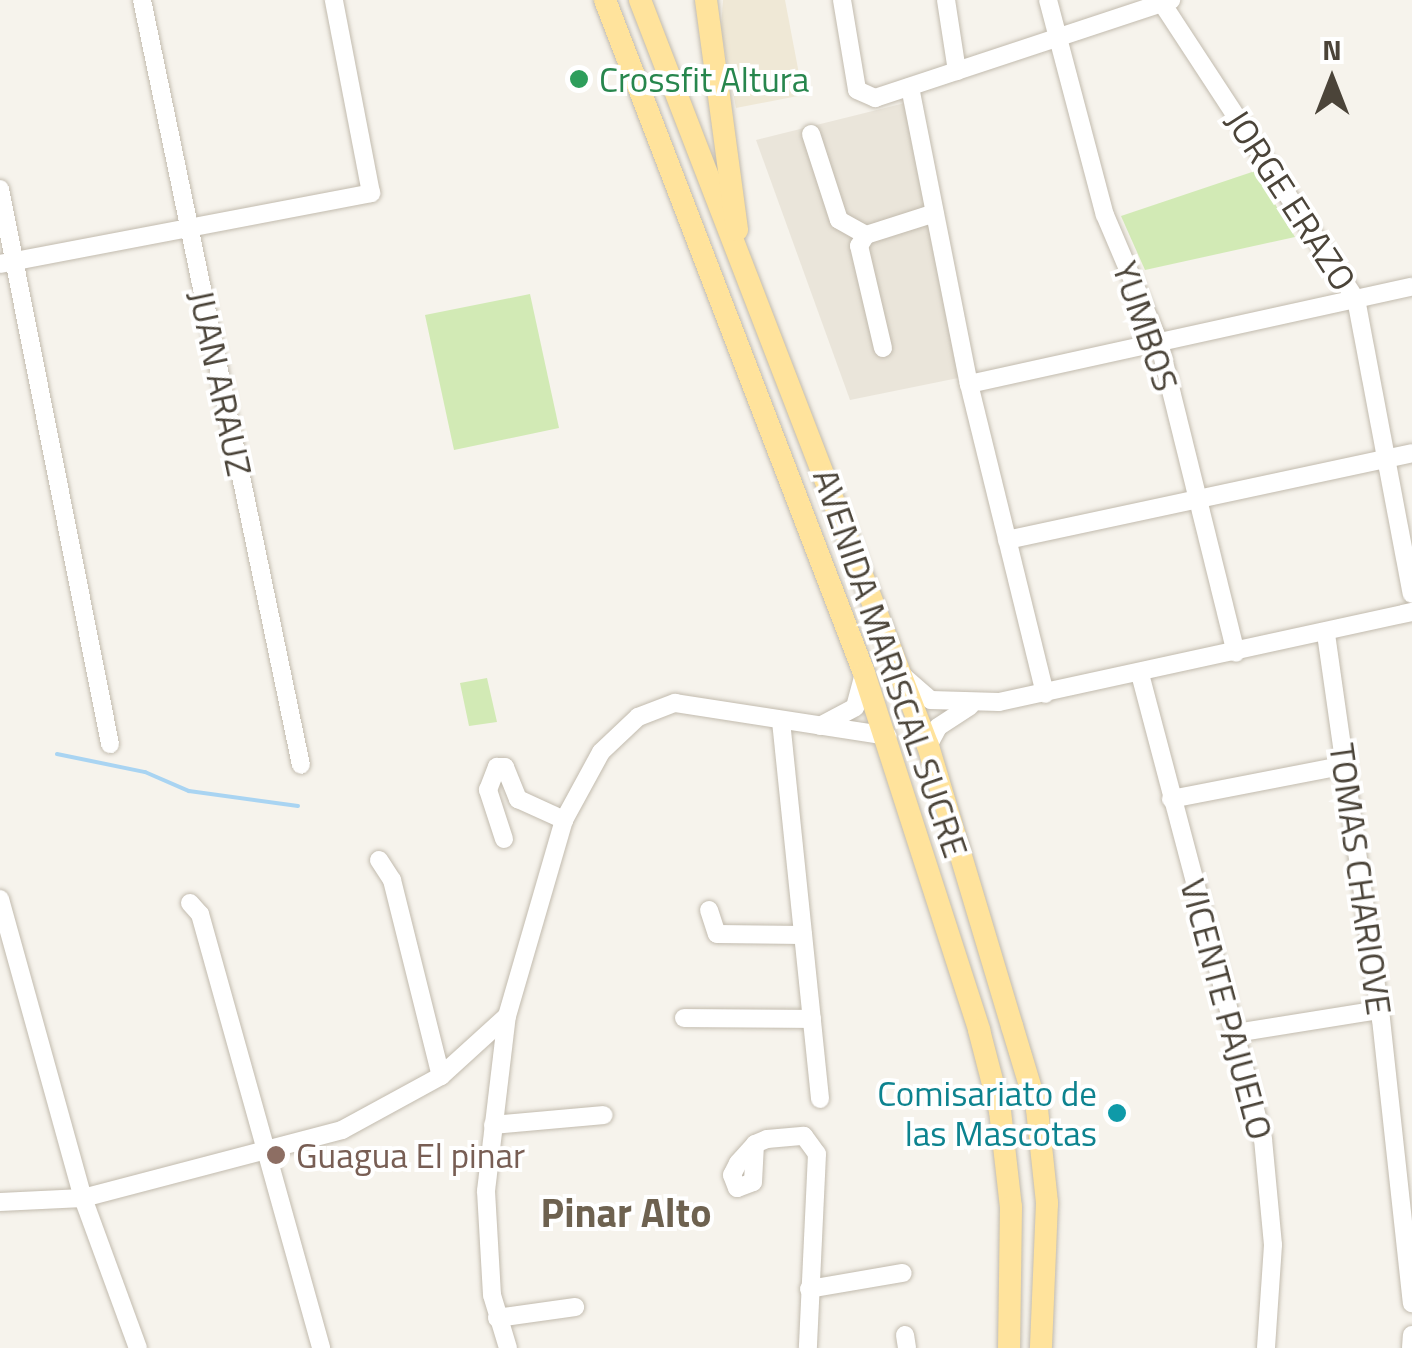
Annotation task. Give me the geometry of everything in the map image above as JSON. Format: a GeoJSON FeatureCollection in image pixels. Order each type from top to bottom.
{"type":"FeatureCollection","features":[{"type":"Feature","properties":{"kind":"main road","name":"AVENIDA MARISCAL SUCRE"},"geometry":{"type":"LineString","coordinates":[[605,0],[864,672],[936,894],[1000,1111],[1011,1207],[1009,1348]]}},
{"type":"Feature","properties":{"kind":"main road","name":"AVENIDA MARISCAL SUCRE"},"geometry":{"type":"LineString","coordinates":[[640,0],[928,746],[1036,1108],[1046,1204],[1042,1348]]}},
{"type":"Feature","properties":{"kind":"main road"},"geometry":{"type":"LineString","coordinates":[[706,0],[737,196],[736,243]]}},
{"type":"Feature","properties":{"kind":"main road"},"geometry":{"type":"LineString","coordinates":[[936,894],[968,884]]}},
{"type":"Feature","properties":{"kind":"street","name":"JUAN ARAUZ"},"geometry":{"type":"LineString","coordinates":[[142,0],[302,766]]}},
{"type":"Feature","properties":{"kind":"street"},"geometry":{"type":"LineString","coordinates":[[8,263],[371,193],[334,0]]}},
{"type":"Feature","properties":{"kind":"street"},"geometry":{"type":"LineString","coordinates":[[842,0],[857,90],[865,98],[1056,41],[1164,2]]}},
{"type":"Feature","properties":{"kind":"street"},"geometry":{"type":"LineString","coordinates":[[946,0],[957,71]]}},
{"type":"Feature","properties":{"kind":"street","name":"YUMBOS"},"geometry":{"type":"LineString","coordinates":[[1048,0],[1104,215],[1159,342],[1194,500],[1236,654]]}},
{"type":"Feature","properties":{"kind":"street","name":"JORGE ERAZO"},"geometry":{"type":"LineString","coordinates":[[1164,2],[1356,299],[1412,594]]}},
{"type":"Feature","properties":{"kind":"street"},"geometry":{"type":"LineString","coordinates":[[910,87],[969,384],[1045,694]]}},
{"type":"Feature","properties":{"kind":"street"},"geometry":{"type":"LineString","coordinates":[[811,134],[839,220],[866,234],[936,213]]}},
{"type":"Feature","properties":{"kind":"street"},"geometry":{"type":"LineString","coordinates":[[0,189],[8,263],[110,744]]}},
{"type":"Feature","properties":{"kind":"street"},"geometry":{"type":"LineString","coordinates":[[866,234],[857,253],[883,348]]}},
{"type":"Feature","properties":{"kind":"street"},"geometry":{"type":"LineString","coordinates":[[969,384],[1412,287]]}},
{"type":"Feature","properties":{"kind":"street"},"geometry":{"type":"LineString","coordinates":[[1007,540],[1412,453]]}},
{"type":"Feature","properties":{"kind":"street"},"geometry":{"type":"LineString","coordinates":[[899,673],[932,700],[972,705],[1045,694],[1236,654],[1412,612]]}},
{"type":"Feature","properties":{"kind":"street","name":"TOMAS CHARIOVE"},"geometry":{"type":"LineString","coordinates":[[1326,634],[1380,1010],[1412,1303]]}},
{"type":"Feature","properties":{"kind":"street"},"geometry":{"type":"LineString","coordinates":[[820,726],[855,707],[864,672]]}},
{"type":"Feature","properties":{"kind":"street","name":"VICENTE PAJUELO"},"geometry":{"type":"LineString","coordinates":[[1140,674],[1236,1033],[1272,1194],[1266,1348]]}},
{"type":"Feature","properties":{"kind":"street"},"geometry":{"type":"LineString","coordinates":[[508,1348],[498,1318],[486,1190],[507,1016],[564,820],[601,752],[649,711],[684,704],[887,736]]}},
{"type":"Feature","properties":{"kind":"street"},"geometry":{"type":"LineString","coordinates":[[928,746],[950,716],[972,705]]}},
{"type":"Feature","properties":{"kind":"street"},"geometry":{"type":"LineString","coordinates":[[781,721],[820,1099]]}},
{"type":"Feature","properties":{"kind":"street"},"geometry":{"type":"LineString","coordinates":[[1171,799],[1346,765]]}},
{"type":"Feature","properties":{"kind":"street"},"geometry":{"type":"LineString","coordinates":[[504,838],[488,790],[497,767],[507,770],[518,799],[564,820]]}},
{"type":"Feature","properties":{"kind":"street"},"geometry":{"type":"LineString","coordinates":[[378,860],[392,880],[441,1076]]}},
{"type":"Feature","properties":{"kind":"street"},"geometry":{"type":"LineString","coordinates":[[0,898],[83,1198],[138,1348]]}},
{"type":"Feature","properties":{"kind":"street"},"geometry":{"type":"LineString","coordinates":[[190,903],[200,914],[321,1348]]}},
{"type":"Feature","properties":{"kind":"street"},"geometry":{"type":"LineString","coordinates":[[709,910],[717,934],[803,935]]}},
{"type":"Feature","properties":{"kind":"street"},"geometry":{"type":"LineString","coordinates":[[1236,1033],[1380,1010]]}},
{"type":"Feature","properties":{"kind":"street"},"geometry":{"type":"LineString","coordinates":[[0,1202],[83,1198],[342,1130],[441,1076],[507,1016]]}},
{"type":"Feature","properties":{"kind":"street"},"geometry":{"type":"LineString","coordinates":[[684,1018],[812,1019]]}},
{"type":"Feature","properties":{"kind":"street"},"geometry":{"type":"LineString","coordinates":[[494,1125],[604,1115]]}},
{"type":"Feature","properties":{"kind":"street"},"geometry":{"type":"LineString","coordinates":[[755,1144],[804,1136],[814,1142],[808,1348]]}},
{"type":"Feature","properties":{"kind":"street"},"geometry":{"type":"LineString","coordinates":[[809,1289],[903,1273]]}},
{"type":"Feature","properties":{"kind":"street"},"geometry":{"type":"LineString","coordinates":[[498,1318],[575,1308]]}},
{"type":"Feature","properties":{"kind":"street"},"geometry":{"type":"LineString","coordinates":[[1411,1348],[1412,1335]]}},
{"type":"Feature","properties":{"kind":"shaded area"},"geometry":{"type":"Polygon","coordinates":[[[723,0],[785,0],[803,95],[736,108],[721,29],[723,0]]]}},
{"type":"Feature","properties":{"kind":"shaded area"},"geometry":{"type":"Polygon","coordinates":[[[905,103],[963,377],[850,400],[756,140],[905,103]]]}},
{"type":"Feature","properties":{"kind":"green space"},"geometry":{"type":"Polygon","coordinates":[[[1255,171],[1295,237],[1145,270],[1121,216],[1255,171]]]}},
{"type":"Feature","properties":{"kind":"green space"},"geometry":{"type":"Polygon","coordinates":[[[530,294],[559,428],[454,450],[425,315],[530,294]]]}},
{"type":"Feature","properties":{"kind":"green space"},"geometry":{"type":"Polygon","coordinates":[[[487,678],[497,722],[469,726],[460,683],[487,678]]]}},
{"type":"Feature","properties":{"kind":"waterway"},"geometry":{"type":"LineString","coordinates":[[57,754],[145,772],[189,791],[298,806]]}},
{"type":"Feature","properties":{"kind":"place","name":"Crossfit Altura"},"geometry":{"type":"Point","coordinates":[579,79]}},
{"type":"Feature","properties":{"kind":"place","name":"Comisariato de las Mascotas"},"geometry":{"type":"Point","coordinates":[1117,1113]}},
{"type":"Feature","properties":{"kind":"place","name":"Guagua El pinar"},"geometry":{"type":"Point","coordinates":[276,1155]}},
{"type":"Feature","properties":{"kind":"district","name":"Pinar Alto"},"geometry":{"type":"Point","coordinates":[626,1213]}}]}
